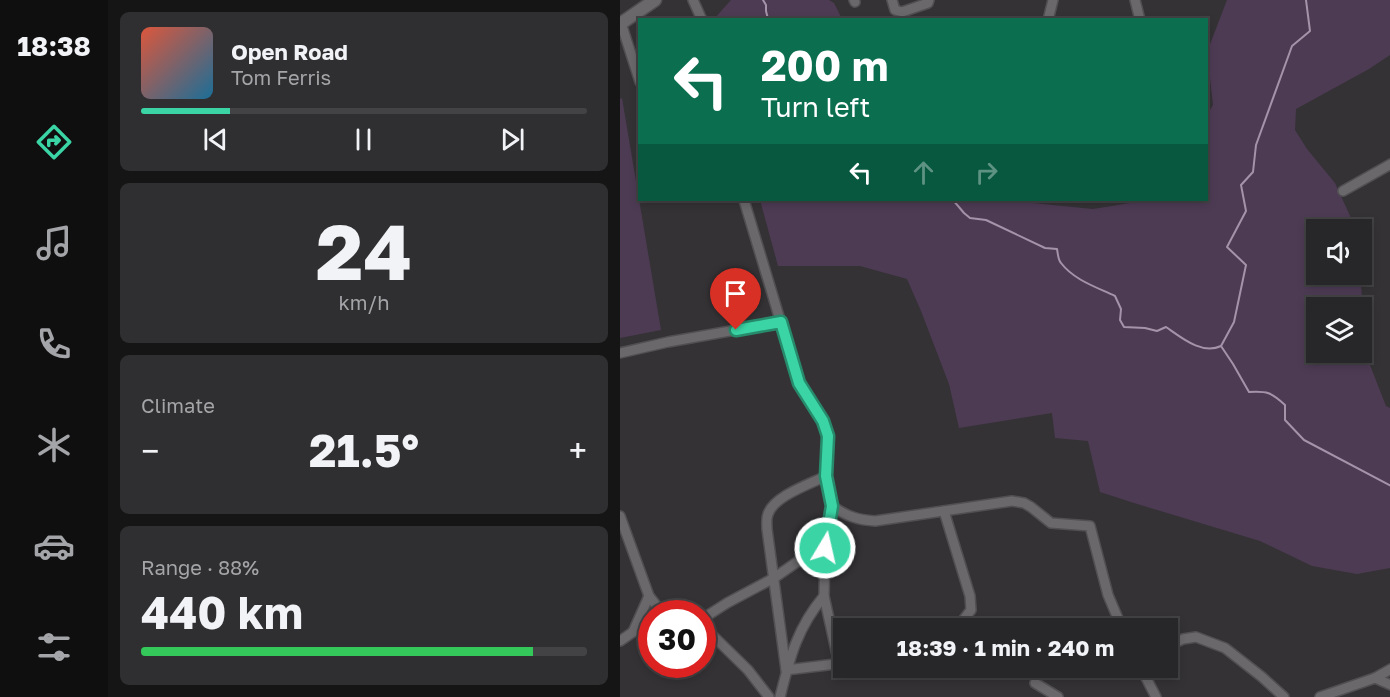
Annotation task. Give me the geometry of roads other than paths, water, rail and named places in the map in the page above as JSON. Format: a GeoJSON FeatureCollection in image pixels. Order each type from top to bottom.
{"type":"FeatureCollection","features":[{"type":"Feature","properties":{"kind":"street"},"geometry":{"type":"LineString","coordinates":[[638,76],[620,24],[655,0]]}},
{"type":"Feature","properties":{"kind":"street"},"geometry":{"type":"LineString","coordinates":[[693,0],[701,18]]}},
{"type":"Feature","properties":{"kind":"street"},"geometry":{"type":"LineString","coordinates":[[892,0],[895,10],[902,12],[928,3],[929,0]]}},
{"type":"Feature","properties":{"kind":"street"},"geometry":{"type":"LineString","coordinates":[[1048,18],[1053,0]]}},
{"type":"Feature","properties":{"kind":"street"},"geometry":{"type":"LineString","coordinates":[[1135,0],[1140,18]]}},
{"type":"Feature","properties":{"kind":"street"},"geometry":{"type":"LineString","coordinates":[[1343,191],[1391,164]]}},
{"type":"Feature","properties":{"kind":"street"},"geometry":{"type":"LineString","coordinates":[[744,201],[799,383],[823,421],[828,436],[826,476],[832,506],[825,548],[824,596],[833,631]]}},
{"type":"Feature","properties":{"kind":"street"},"geometry":{"type":"LineString","coordinates":[[620,353],[781,322]]}},
{"type":"Feature","properties":{"kind":"street"},"geometry":{"type":"LineString","coordinates":[[786,670],[767,528],[768,513],[789,493],[826,476]]}},
{"type":"Feature","properties":{"kind":"street"},"geometry":{"type":"LineString","coordinates":[[832,506],[858,520],[875,521],[1012,501],[1024,503],[1051,523],[1090,526],[1108,595],[1118,618]]}},
{"type":"Feature","properties":{"kind":"street"},"geometry":{"type":"LineString","coordinates":[[944,511],[970,596],[971,610],[965,618]]}},
{"type":"Feature","properties":{"kind":"street"},"geometry":{"type":"LineString","coordinates":[[620,516],[652,600]]}},
{"type":"Feature","properties":{"kind":"street"},"geometry":{"type":"LineString","coordinates":[[716,610],[774,578],[807,555],[825,548]]}},
{"type":"Feature","properties":{"kind":"street"},"geometry":{"type":"LineString","coordinates":[[633,632],[649,596]]}},
{"type":"Feature","properties":{"kind":"street"},"geometry":{"type":"LineString","coordinates":[[780,697],[786,670],[799,633],[824,596]]}},
{"type":"Feature","properties":{"kind":"street"},"geometry":{"type":"LineString","coordinates":[[620,640],[638,630]]}},
{"type":"Feature","properties":{"kind":"street"},"geometry":{"type":"LineString","coordinates":[[1178,641],[1196,637],[1225,648],[1284,697]]}},
{"type":"Feature","properties":{"kind":"street"},"geometry":{"type":"LineString","coordinates":[[716,639],[748,670],[769,697]]}},
{"type":"Feature","properties":{"kind":"street"},"geometry":{"type":"LineString","coordinates":[[786,670],[833,664]]}},
{"type":"Feature","properties":{"kind":"street"},"geometry":{"type":"LineString","coordinates":[[1322,696],[1374,678],[1391,669]]}},
{"type":"Feature","properties":{"kind":"street"},"geometry":{"type":"LineString","coordinates":[[1146,678],[1156,697]]}},
{"type":"Feature","properties":{"kind":"street"},"geometry":{"type":"LineString","coordinates":[[1374,678],[1391,685]]}},
{"type":"Feature","properties":{"kind":"street"},"geometry":{"type":"LineString","coordinates":[[1035,683],[1058,697]]}},
{"type":"Feature","properties":{"kind":"street"},"geometry":{"type":"LineString","coordinates":[[1322,696],[1334,697]]}},
{"type":"Feature","properties":{"kind":"waterway"},"geometry":{"type":"LineString","coordinates":[[763,0],[768,18]]}},
{"type":"Feature","properties":{"kind":"waterway"},"geometry":{"type":"LineString","coordinates":[[1306,0],[1310,31],[1292,46],[1256,145],[1253,172],[1241,185],[1246,211],[1227,247],[1246,265],[1234,322],[1221,346],[1249,392],[1268,393],[1285,405],[1285,420],[1304,440],[1391,486]]}},
{"type":"Feature","properties":{"kind":"waterway"},"geometry":{"type":"LineString","coordinates":[[930,201],[942,201]]}},
{"type":"Feature","properties":{"kind":"waterway"},"geometry":{"type":"LineString","coordinates":[[954,201],[970,218],[986,220],[1045,248],[1057,249],[1060,262],[1072,274],[1115,296],[1121,309],[1120,320],[1124,327],[1157,331],[1166,327],[1199,347],[1221,346]]}}]}
